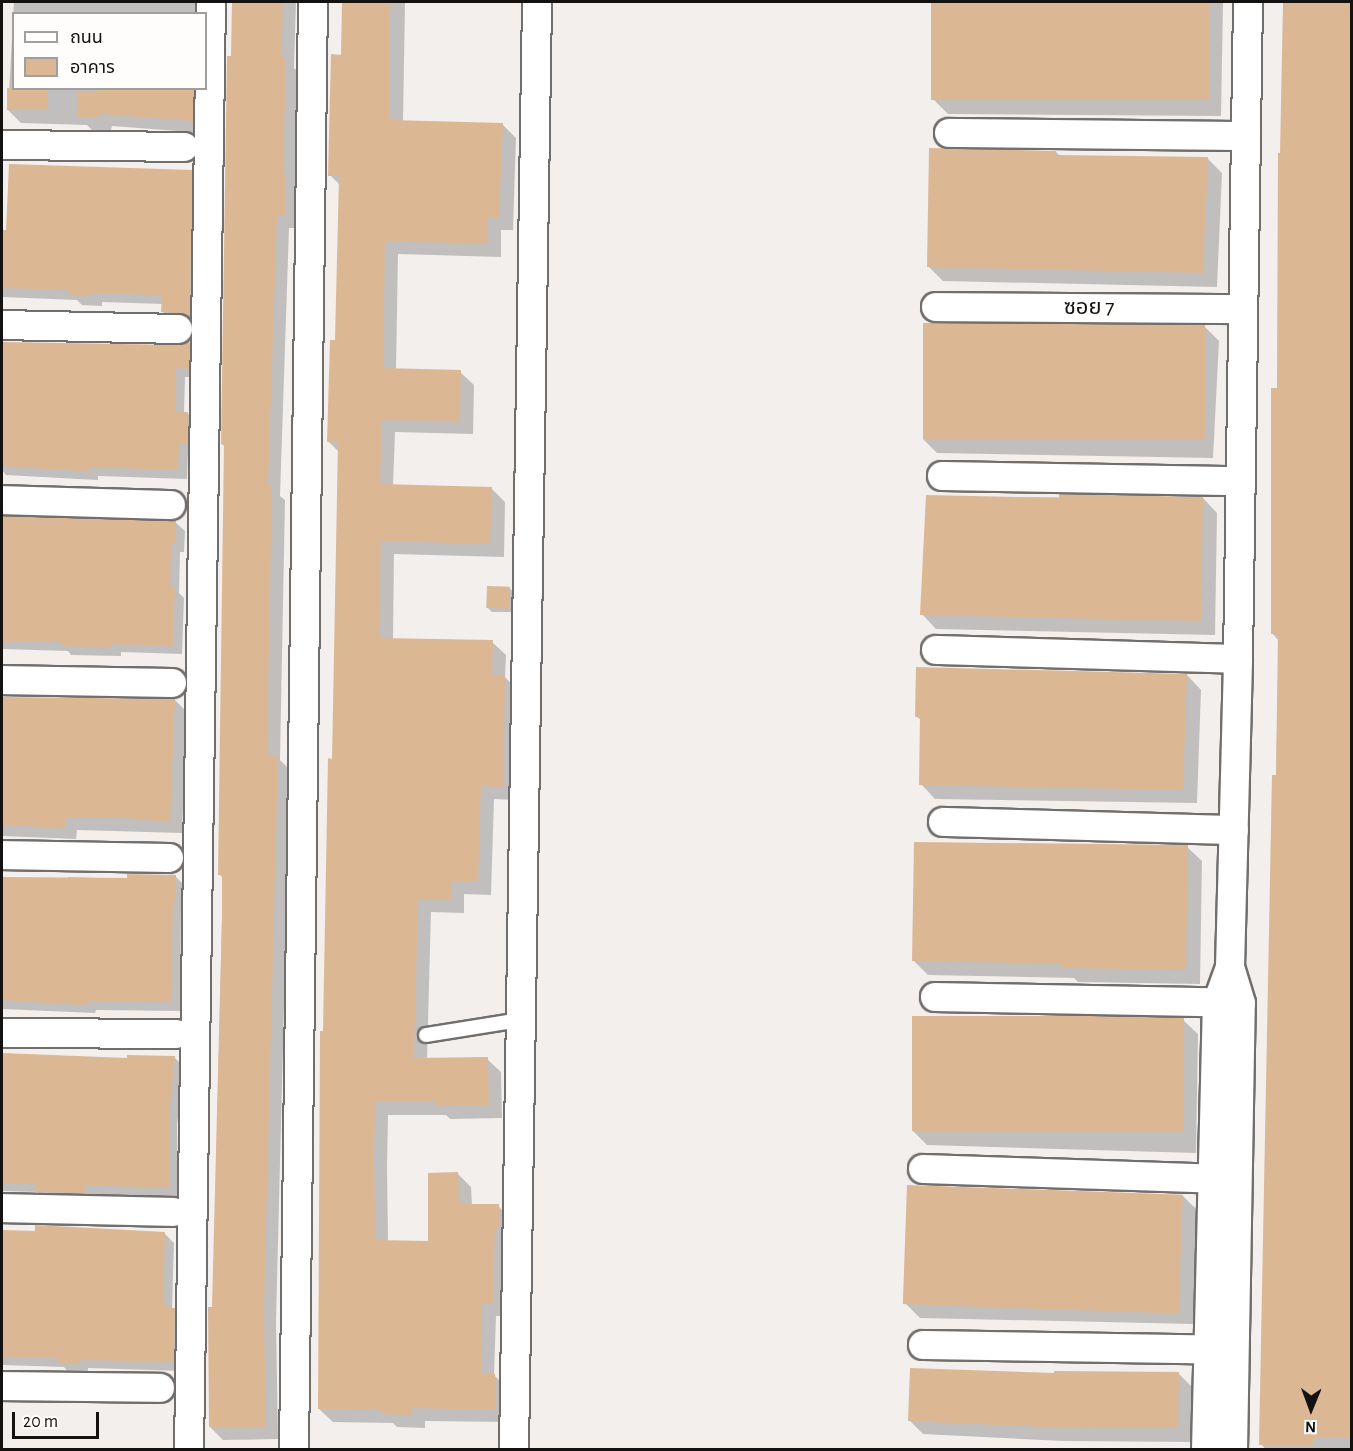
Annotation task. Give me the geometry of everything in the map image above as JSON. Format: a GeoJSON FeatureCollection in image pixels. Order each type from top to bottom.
{"type":"FeatureCollection","features":[{"type":"Feature","properties":{"kind":"street"},"geometry":{"type":"LineString","coordinates":[[189,1449],[211,2]]}},
{"type":"Feature","properties":{"kind":"street"},"geometry":{"type":"LineString","coordinates":[[294,1449],[313,2]]}},
{"type":"Feature","properties":{"kind":"street"},"geometry":{"type":"LineString","coordinates":[[514,1449],[537,2]]}},
{"type":"Feature","properties":{"kind":"street"},"geometry":{"type":"LineString","coordinates":[[1206,1449],[1222,1350],[1227,1179],[1248,2]]}},
{"type":"Feature","properties":{"kind":"street"},"geometry":{"type":"LineString","coordinates":[[949,133],[1246,136]]}},
{"type":"Feature","properties":{"kind":"street"},"geometry":{"type":"LineString","coordinates":[[2,146],[184,147]]}},
{"type":"Feature","properties":{"kind":"street","name":"ซอย 7"},"geometry":{"type":"LineString","coordinates":[[936,307],[1242,309]]}},
{"type":"Feature","properties":{"kind":"street"},"geometry":{"type":"LineString","coordinates":[[2,325],[178,329]]}},
{"type":"Feature","properties":{"kind":"street"},"geometry":{"type":"LineString","coordinates":[[942,476],[1240,481]]}},
{"type":"Feature","properties":{"kind":"street"},"geometry":{"type":"LineString","coordinates":[[2,500],[171,505]]}},
{"type":"Feature","properties":{"kind":"street"},"geometry":{"type":"LineString","coordinates":[[936,650],[1238,659]]}},
{"type":"Feature","properties":{"kind":"street"},"geometry":{"type":"LineString","coordinates":[[2,680],[172,683]]}},
{"type":"Feature","properties":{"kind":"street"},"geometry":{"type":"LineString","coordinates":[[943,822],[1234,830]]}},
{"type":"Feature","properties":{"kind":"street"},"geometry":{"type":"LineString","coordinates":[[2,855],[169,858]]}},
{"type":"Feature","properties":{"kind":"street"},"geometry":{"type":"LineString","coordinates":[[935,997],[1229,1003]]}},
{"type":"Feature","properties":{"kind":"street"},"geometry":{"type":"LineString","coordinates":[[2,1033],[177,1034]]}},
{"type":"Feature","properties":{"kind":"street"},"geometry":{"type":"LineString","coordinates":[[923,1169],[1227,1179]]}},
{"type":"Feature","properties":{"kind":"street"},"geometry":{"type":"LineString","coordinates":[[2,1208],[173,1212]]}},
{"type":"Feature","properties":{"kind":"street"},"geometry":{"type":"LineString","coordinates":[[923,1345],[1222,1350]]}},
{"type":"Feature","properties":{"kind":"street"},"geometry":{"type":"LineString","coordinates":[[1222,1350],[1233,1449]]}},
{"type":"Feature","properties":{"kind":"street"},"geometry":{"type":"LineString","coordinates":[[2,1386],[160,1388]]}},
{"type":"Feature","properties":{"kind":"lane"},"geometry":{"type":"LineString","coordinates":[[426,1035],[520,1020]]}},
{"type":"Feature","properties":{"kind":"building"},"geometry":{"type":"Polygon","coordinates":[[[232,2],[283,2],[281,58],[286,58],[283,175],[286,175],[285,216],[277,216],[268,485],[272,485],[267,756],[278,756],[264,1307],[266,1427],[209,1427],[208,1307],[212,1307],[222,916],[222,875],[218,875],[224,445],[221,444],[227,56],[231,56],[232,2]]]}},
{"type":"Feature","properties":{"kind":"building"},"geometry":{"type":"Polygon","coordinates":[[[342,2],[390,2],[390,120],[503,123],[499,217],[488,217],[488,244],[385,241],[383,368],[461,370],[460,421],[382,420],[380,484],[492,487],[490,544],[381,541],[379,622],[379,638],[493,640],[492,675],[505,675],[503,787],[481,786],[478,882],[451,881],[451,900],[418,899],[414,1058],[488,1057],[489,1105],[435,1106],[435,1102],[375,1102],[374,1151],[375,1240],[428,1241],[428,1173],[458,1172],[459,1204],[499,1204],[499,1228],[495,1228],[493,1303],[482,1303],[481,1374],[495,1374],[495,1410],[412,1408],[412,1415],[382,1414],[382,1410],[318,1409],[320,1031],[323,1031],[328,758],[332,759],[338,442],[327,442],[330,340],[335,340],[339,176],[328,176],[331,54],[341,55],[342,2]]]}},
{"type":"Feature","properties":{"kind":"building"},"geometry":{"type":"Polygon","coordinates":[[[931,2],[1209,2],[1209,100],[931,100],[931,2]]]}},
{"type":"Feature","properties":{"kind":"building"},"geometry":{"type":"Polygon","coordinates":[[[1283,2],[1352,2],[1352,1438],[1314,1437],[1313,1445],[1259,1445],[1272,775],[1276,775],[1278,634],[1271,634],[1271,388],[1277,388],[1278,153],[1280,153],[1283,2]]]}},
{"type":"Feature","properties":{"kind":"building"},"geometry":{"type":"Polygon","coordinates":[[[7,88],[48,90],[48,110],[7,110],[7,88]]]}},
{"type":"Feature","properties":{"kind":"building"},"geometry":{"type":"Polygon","coordinates":[[[97,90],[193,90],[193,121],[100,114],[99,118],[78,117],[78,92],[97,92],[97,90]]]}},
{"type":"Feature","properties":{"kind":"building"},"geometry":{"type":"Polygon","coordinates":[[[929,148],[1056,151],[1056,155],[1208,157],[1203,273],[927,267],[929,148]]]}},
{"type":"Feature","properties":{"kind":"building"},"geometry":{"type":"Polygon","coordinates":[[[9,164],[192,170],[190,318],[179,313],[161,312],[162,295],[92,293],[92,296],[70,296],[70,290],[2,288],[2,230],[6,230],[9,164]]]}},
{"type":"Feature","properties":{"kind":"building"},"geometry":{"type":"Polygon","coordinates":[[[923,323],[1205,323],[1205,439],[923,439],[923,323]]]}},
{"type":"Feature","properties":{"kind":"building"},"geometry":{"type":"Polygon","coordinates":[[[189,340],[189,369],[176,368],[175,412],[188,412],[188,444],[179,443],[178,470],[89,467],[89,471],[2,466],[2,342],[178,345],[189,340]]]}},
{"type":"Feature","properties":{"kind":"building"},"geometry":{"type":"Polygon","coordinates":[[[1059,494],[1203,497],[1201,621],[920,615],[926,495],[1059,498],[1059,494]]]}},
{"type":"Feature","properties":{"kind":"building"},"geometry":{"type":"Polygon","coordinates":[[[2,516],[176,520],[175,543],[171,543],[170,587],[175,588],[173,646],[112,644],[112,647],[60,646],[61,642],[2,641],[2,516]]]}},
{"type":"Feature","properties":{"kind":"building"},"geometry":{"type":"Polygon","coordinates":[[[487,586],[510,587],[509,609],[486,608],[487,586]]]}},
{"type":"Feature","properties":{"kind":"building"},"geometry":{"type":"Polygon","coordinates":[[[916,667],[1187,674],[1183,790],[919,785],[920,717],[915,717],[916,667]]]}},
{"type":"Feature","properties":{"kind":"building"},"geometry":{"type":"Polygon","coordinates":[[[3,697],[175,699],[170,822],[125,818],[65,818],[65,828],[2,825],[3,697]]]}},
{"type":"Feature","properties":{"kind":"building"},"geometry":{"type":"Polygon","coordinates":[[[914,842],[1188,845],[1186,970],[1062,968],[1062,964],[912,961],[914,842]]]}},
{"type":"Feature","properties":{"kind":"building"},"geometry":{"type":"Polygon","coordinates":[[[127,874],[176,875],[176,901],[173,901],[171,1002],[87,1001],[86,1005],[2,1000],[2,877],[127,878],[127,874]]]}},
{"type":"Feature","properties":{"kind":"building"},"geometry":{"type":"Polygon","coordinates":[[[912,1016],[1184,1016],[1184,1131],[912,1131],[912,1016]]]}},
{"type":"Feature","properties":{"kind":"building"},"geometry":{"type":"Polygon","coordinates":[[[2,1053],[127,1058],[127,1055],[175,1056],[169,1115],[169,1188],[86,1185],[86,1193],[36,1192],[36,1184],[2,1183],[2,1053]]]}},
{"type":"Feature","properties":{"kind":"building"},"geometry":{"type":"Polygon","coordinates":[[[907,1185],[1183,1195],[1179,1314],[903,1304],[907,1185]]]}},
{"type":"Feature","properties":{"kind":"building"},"geometry":{"type":"Polygon","coordinates":[[[35,1225],[165,1232],[163,1303],[166,1303],[166,1308],[175,1308],[174,1362],[79,1360],[79,1364],[57,1363],[57,1358],[2,1357],[2,1230],[35,1231],[35,1225]]]}},
{"type":"Feature","properties":{"kind":"building"},"geometry":{"type":"Polygon","coordinates":[[[910,1368],[1054,1373],[1054,1371],[1179,1372],[1178,1428],[1048,1427],[908,1421],[910,1368]]]}}]}
